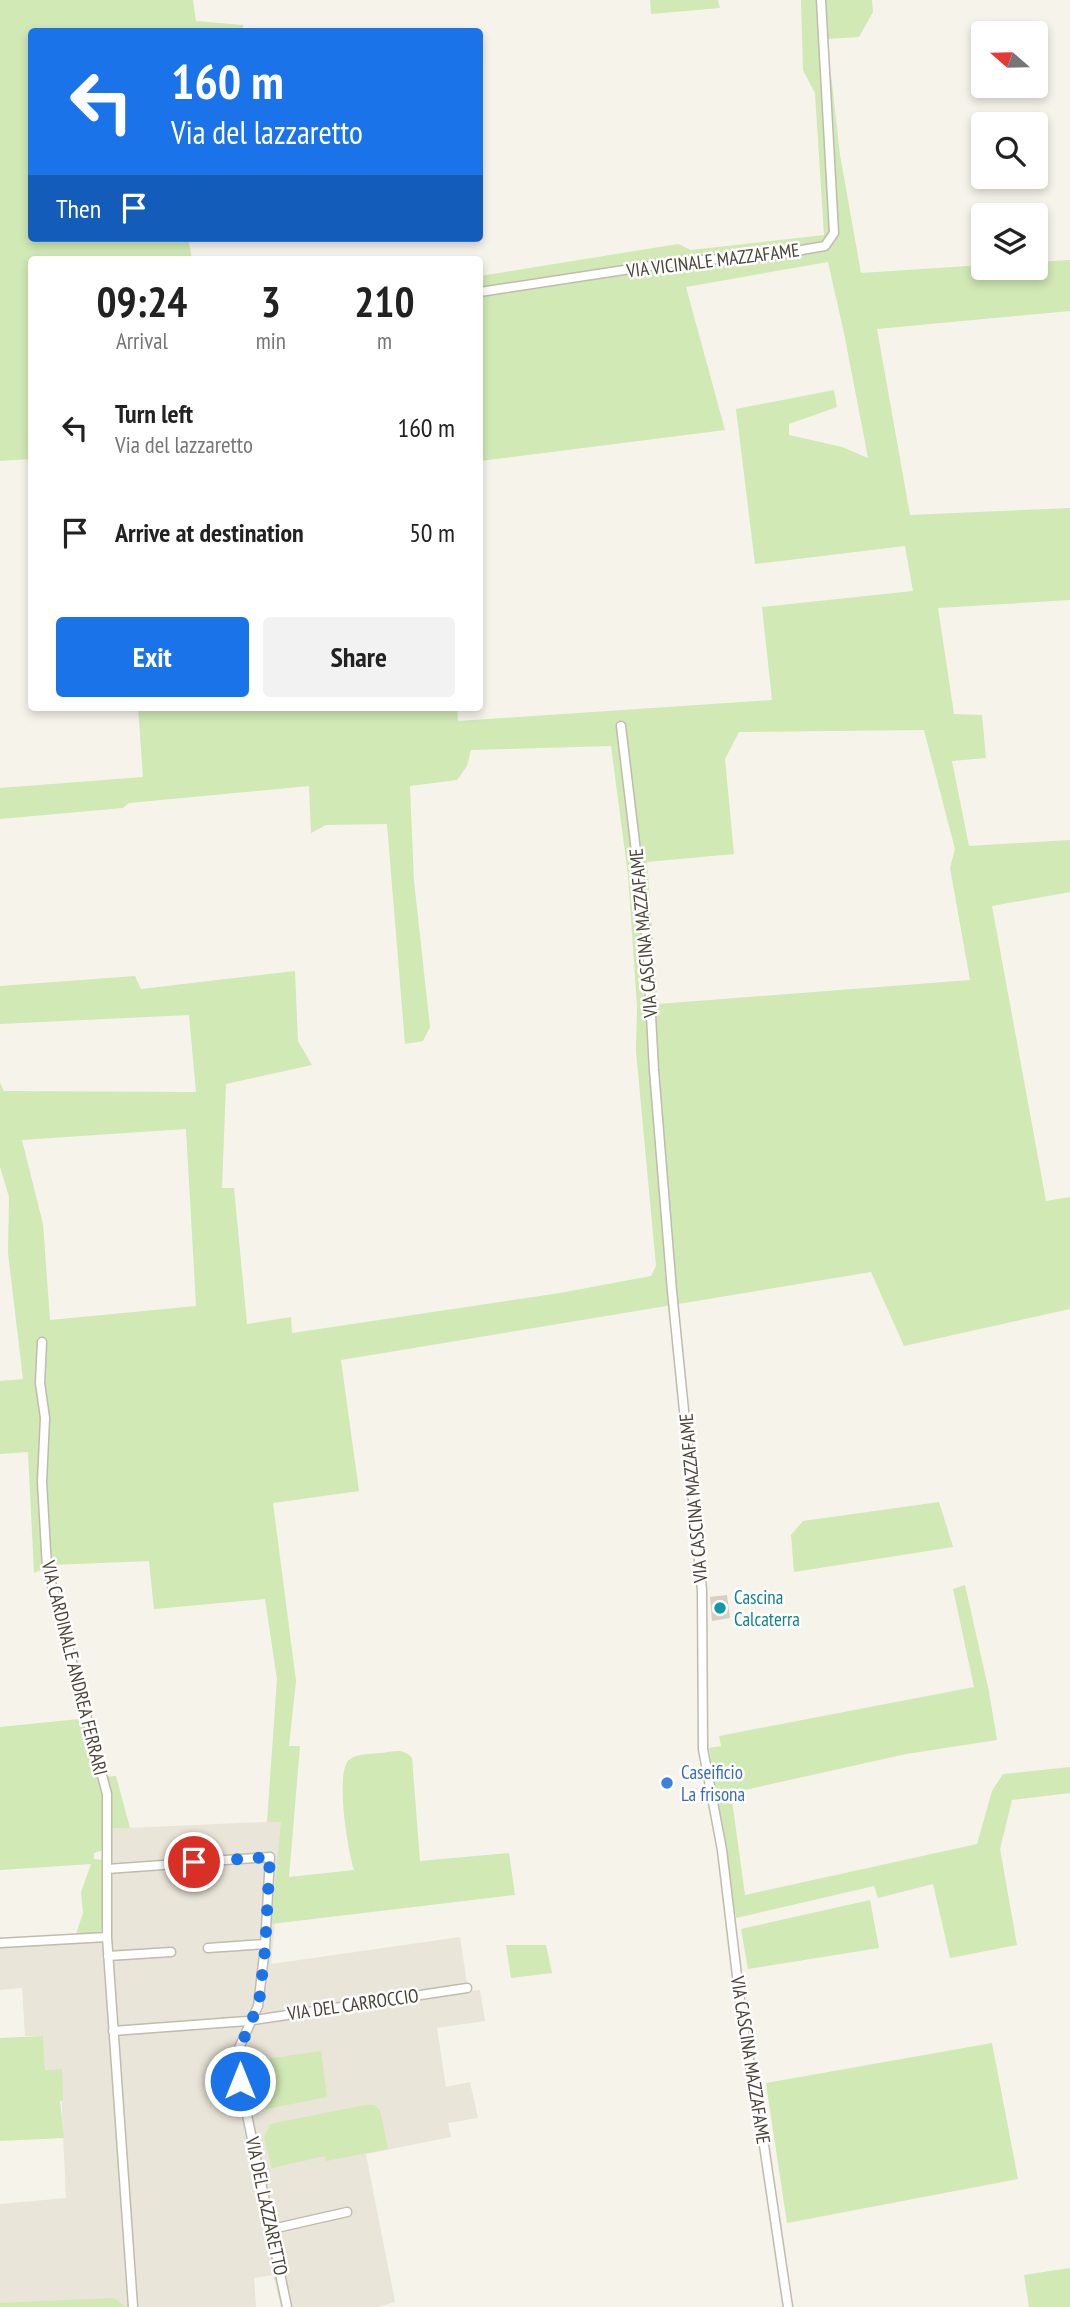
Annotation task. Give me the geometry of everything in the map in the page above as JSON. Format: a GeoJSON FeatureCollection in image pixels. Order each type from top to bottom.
{"type":"FeatureCollection","features":[{"type":"Feature","properties":{"kind":"street","name":"VIA VICINALE MAZZAFAME"},"geometry":{"type":"LineString","coordinates":[[483,292],[683,261],[761,257],[825,246],[834,233],[821,0]]}},
{"type":"Feature","properties":{"kind":"street","name":"VIA CASCINA MAZZAFAME"},"geometry":{"type":"LineString","coordinates":[[621,726],[647,943],[654,1070],[670,1263],[702,1601],[703,1749],[722,1850],[743,2026],[761,2124],[788,2307]]}},
{"type":"Feature","properties":{"kind":"street","name":"VIA CARDINALE ANDREA FERRARI"},"geometry":{"type":"LineString","coordinates":[[42,1342],[40,1376],[45,1418],[42,1482],[47,1567],[83,1712],[106,1789],[107,1937],[133,2307]]}},
{"type":"Feature","properties":{"kind":"street","name":"VIA DEL LAZZARETTO"},"geometry":{"type":"LineString","coordinates":[[194,1862],[270,1857],[258,2006],[241,2041],[238,2070],[287,2307]]}},
{"type":"Feature","properties":{"kind":"street"},"geometry":{"type":"LineString","coordinates":[[107,1869],[163,1865]]}},
{"type":"Feature","properties":{"kind":"street"},"geometry":{"type":"LineString","coordinates":[[0,1944],[107,1937]]}},
{"type":"Feature","properties":{"kind":"street"},"geometry":{"type":"LineString","coordinates":[[208,1948],[265,1944]]}},
{"type":"Feature","properties":{"kind":"street"},"geometry":{"type":"LineString","coordinates":[[108,1956],[171,1952]]}},
{"type":"Feature","properties":{"kind":"street","name":"VIA DEL CARROCCIO"},"geometry":{"type":"LineString","coordinates":[[113,2031],[251,2020],[467,1987]]}},
{"type":"Feature","properties":{"kind":"street"},"geometry":{"type":"LineString","coordinates":[[272,2229],[347,2212]]}},
{"type":"Feature","properties":{"kind":"shaded area"},"geometry":{"type":"Polygon","coordinates":[[[285,1821],[271,1964],[460,1937],[468,1991],[480,1990],[485,2021],[437,2028],[446,2087],[470,2082],[478,2118],[448,2123],[451,2137],[366,2154],[395,2302],[378,2307],[281,2307],[273,2275],[254,2278],[256,2307],[0,2307],[0,2204],[66,2198],[60,2069],[45,2070],[43,2036],[25,2036],[22,1988],[0,1990],[0,1941],[108,1938],[105,1829],[285,1821]]]}},
{"type":"Feature","properties":{"kind":"green space"},"geometry":{"type":"Polygon","coordinates":[[[0,0],[193,0],[196,21],[243,25],[243,28],[28,28],[28,242],[189,242],[191,256],[28,256],[28,459],[0,461],[0,0]]]}},
{"type":"Feature","properties":{"kind":"green space"},"geometry":{"type":"Polygon","coordinates":[[[650,0],[718,0],[720,8],[651,14],[650,0]]]}},
{"type":"Feature","properties":{"kind":"green space"},"geometry":{"type":"Polygon","coordinates":[[[801,0],[872,0],[873,12],[859,37],[827,39],[840,155],[861,273],[971,266],[971,280],[1048,280],[1048,261],[1070,260],[1070,311],[877,329],[910,515],[1070,508],[1070,600],[938,608],[954,714],[982,715],[986,758],[952,761],[969,846],[1070,840],[1070,892],[992,906],[1046,1201],[1070,1197],[1070,1309],[904,1346],[871,1272],[341,1360],[359,1491],[273,1503],[296,1681],[289,1746],[300,1746],[289,1877],[354,1870],[344,1812],[345,1766],[350,1759],[357,1756],[398,1751],[412,1758],[420,1861],[509,1853],[515,1895],[271,1924],[281,1822],[267,1822],[277,1679],[265,1599],[154,1609],[149,1561],[52,1565],[34,1573],[28,1452],[0,1454],[0,1381],[23,1379],[8,1253],[9,1197],[0,1167],[0,1083],[4,1091],[196,1092],[189,1015],[0,1024],[0,986],[135,976],[141,989],[295,971],[298,1041],[312,1065],[226,1084],[222,1188],[234,1188],[247,1324],[291,1317],[292,1333],[560,1293],[651,1276],[656,1266],[636,1051],[637,1006],[628,875],[611,746],[471,750],[467,766],[457,780],[410,786],[414,881],[430,1027],[423,1041],[405,1044],[387,824],[326,825],[311,833],[309,786],[129,803],[123,808],[0,819],[0,788],[143,777],[138,711],[457,711],[458,721],[772,700],[762,607],[913,591],[905,546],[755,564],[736,409],[834,390],[837,407],[789,424],[789,435],[842,447],[868,458],[828,262],[686,287],[725,430],[483,461],[483,276],[678,244],[691,250],[824,235],[815,93],[803,70],[801,0]],[[924,730],[739,732],[725,759],[734,854],[647,862],[658,1004],[970,980],[950,868],[955,849],[924,730]],[[186,1129],[22,1140],[43,1224],[50,1320],[196,1306],[186,1129]]]}},
{"type":"Feature","properties":{"kind":"green space"},"geometry":{"type":"Polygon","coordinates":[[[939,1502],[953,1547],[794,1572],[791,1535],[803,1521],[939,1502]]]}},
{"type":"Feature","properties":{"kind":"green space"},"geometry":{"type":"Polygon","coordinates":[[[965,1585],[997,1740],[906,1754],[731,1793],[745,1895],[977,1844],[992,1791],[1003,1774],[1070,1767],[1070,1793],[1012,1800],[1000,1849],[1017,1945],[950,1958],[933,1884],[878,1898],[874,1886],[736,1918],[709,1748],[721,1746],[719,1736],[974,1687],[953,1589],[965,1585]]]}},
{"type":"Feature","properties":{"kind":"green space"},"geometry":{"type":"Polygon","coordinates":[[[79,1719],[83,1721],[100,1777],[116,1776],[130,1828],[103,1829],[103,1850],[94,1853],[94,1859],[103,1860],[103,1925],[100,1934],[75,1937],[83,1913],[81,1892],[91,1864],[0,1870],[0,1727],[79,1719]]]}},
{"type":"Feature","properties":{"kind":"green space"},"geometry":{"type":"Polygon","coordinates":[[[870,1900],[879,1948],[748,1969],[741,1929],[870,1900]]]}},
{"type":"Feature","properties":{"kind":"green space"},"geometry":{"type":"Polygon","coordinates":[[[506,1945],[546,1945],[552,1973],[511,1978],[506,1945]]]}},
{"type":"Feature","properties":{"kind":"green space"},"geometry":{"type":"Polygon","coordinates":[[[43,2036],[45,2070],[62,2069],[63,2100],[60,2101],[64,2138],[0,2141],[0,2038],[43,2036]]]}},
{"type":"Feature","properties":{"kind":"green space"},"geometry":{"type":"Polygon","coordinates":[[[992,2043],[1018,2179],[787,2223],[766,2083],[992,2043]]]}},
{"type":"Feature","properties":{"kind":"green space"},"geometry":{"type":"Polygon","coordinates":[[[321,2051],[327,2097],[262,2110],[253,2107],[247,2065],[253,2061],[321,2051]]]}},
{"type":"Feature","properties":{"kind":"green space"},"geometry":{"type":"Polygon","coordinates":[[[374,2105],[380,2110],[388,2149],[326,2161],[325,2156],[272,2168],[264,2138],[270,2124],[374,2105]]]}},
{"type":"Feature","properties":{"kind":"green space"},"geometry":{"type":"Polygon","coordinates":[[[1070,2268],[1070,2307],[1029,2307],[1024,2275],[1070,2268]]]}},
{"type":"Feature","properties":{"kind":"green space"},"geometry":{"type":"Polygon","coordinates":[[[114,2298],[126,2307],[0,2307],[0,2303],[114,2298]]]}},
{"type":"Feature","properties":{"kind":"building","name":"Cascina Calcaterra"},"geometry":{"type":"Polygon","coordinates":[[[727,1595],[730,1618],[712,1621],[710,1597],[727,1595]]]}},
{"type":"Feature","properties":{"kind":"place","name":"Cascina Calcaterra"},"geometry":{"type":"Point","coordinates":[720,1608]}},
{"type":"Feature","properties":{"kind":"place","name":"Caseificio La frisona"},"geometry":{"type":"Point","coordinates":[667,1783]}},
{"type":"Feature","properties":{"kind":"route"},"geometry":{"type":"LineString","coordinates":[[194,1862],[270,1857],[259,2003],[239,2050],[240,2081]]}}]}
